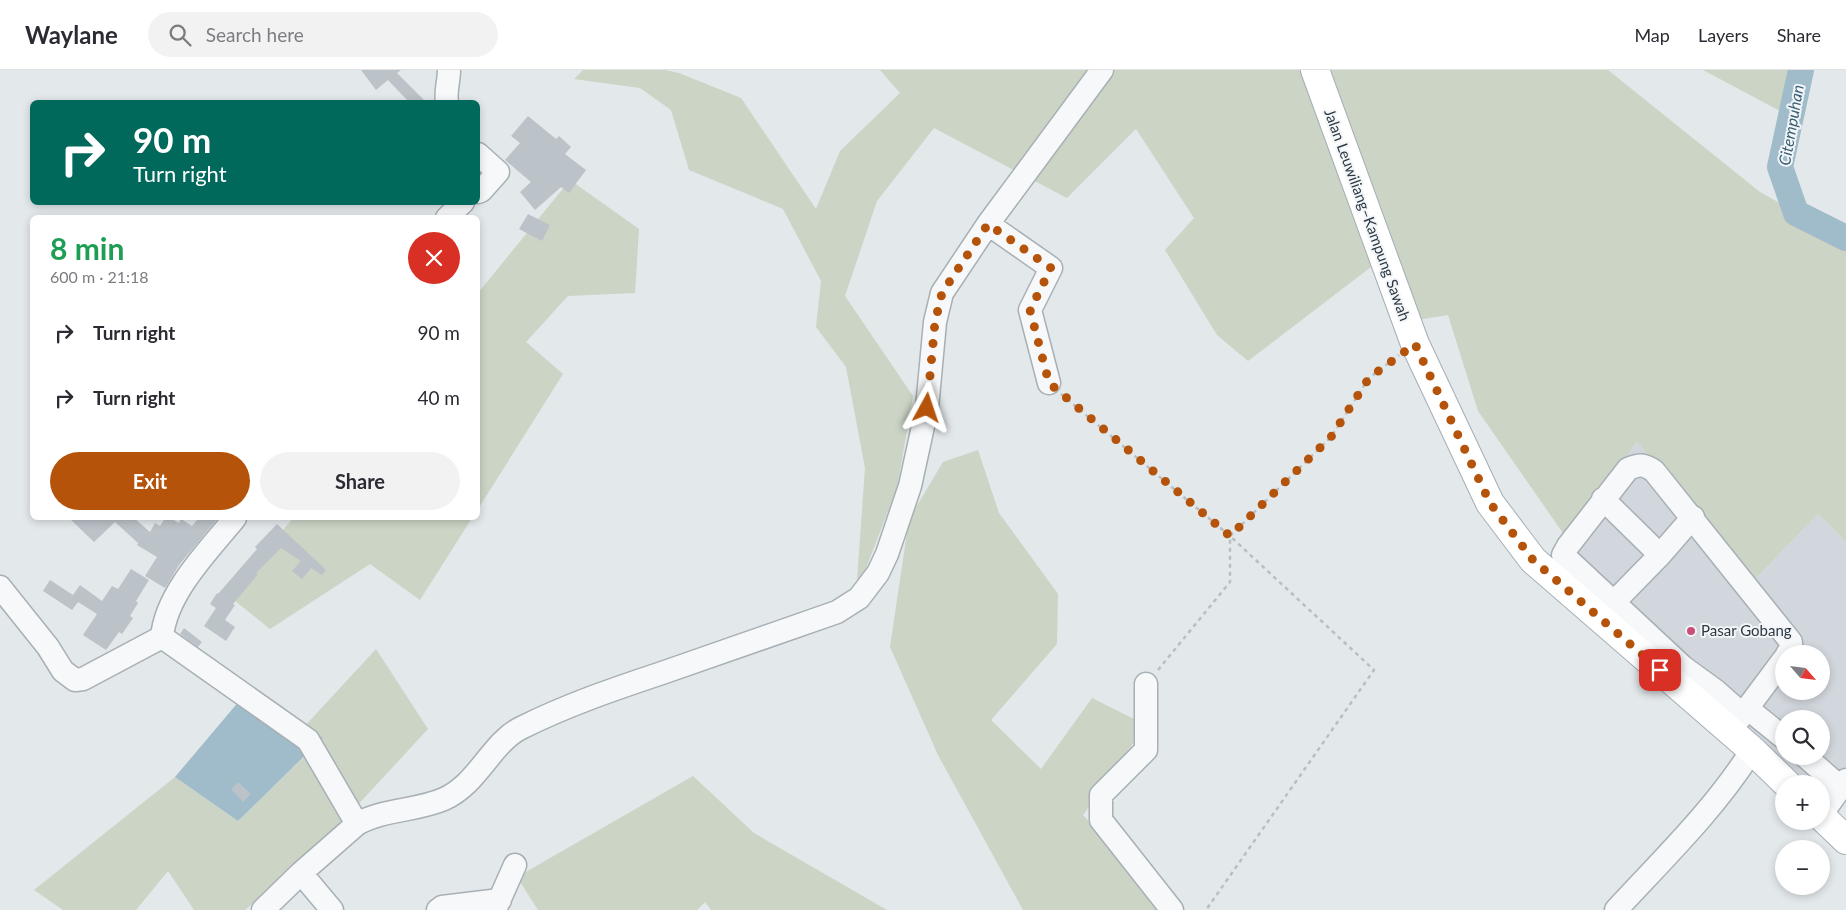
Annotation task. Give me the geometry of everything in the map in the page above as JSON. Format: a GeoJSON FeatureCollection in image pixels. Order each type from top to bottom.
{"type":"FeatureCollection","features":[{"type":"Feature","properties":{"kind":"main road","name":"Jalan Leuwiliang–Kampung Sawah"},"geometry":{"type":"LineString","coordinates":[[1315,70],[1415,344],[1490,503],[1533,560],[1740,718],[1752,750],[1778,775]]}},
{"type":"Feature","properties":{"kind":"main road"},"geometry":{"type":"LineString","coordinates":[[1830,825],[1846,840]]}},
{"type":"Feature","properties":{"kind":"street"},"geometry":{"type":"LineString","coordinates":[[447,100],[445,90],[450,83],[449,70]]}},
{"type":"Feature","properties":{"kind":"street"},"geometry":{"type":"LineString","coordinates":[[263,910],[301,872],[357,824],[368,818],[445,799],[474,778],[504,740],[518,729],[564,707],[837,612],[859,598],[878,573],[887,554],[910,486],[927,408],[935,322],[942,293],[988,224],[1102,70]]}},
{"type":"Feature","properties":{"kind":"street"},"geometry":{"type":"LineString","coordinates":[[480,156],[498,172],[480,191]]}},
{"type":"Feature","properties":{"kind":"street"},"geometry":{"type":"LineString","coordinates":[[450,215],[460,205]]}},
{"type":"Feature","properties":{"kind":"street"},"geometry":{"type":"LineString","coordinates":[[988,224],[1051,268],[1030,310],[1049,383]]}},
{"type":"Feature","properties":{"kind":"street"},"geometry":{"type":"LineString","coordinates":[[1775,734],[1740,718],[1716,691],[1682,667],[1563,555],[1628,469],[1638,464],[1646,465],[1654,471],[1693,517],[1791,642],[1791,645]]}},
{"type":"Feature","properties":{"kind":"street"},"geometry":{"type":"LineString","coordinates":[[1603,500],[1660,554]]}},
{"type":"Feature","properties":{"kind":"street"},"geometry":{"type":"LineString","coordinates":[[1614,602],[1693,517]]}},
{"type":"Feature","properties":{"kind":"street"},"geometry":{"type":"LineString","coordinates":[[162,637],[163,623],[183,583],[233,520]]}},
{"type":"Feature","properties":{"kind":"street"},"geometry":{"type":"LineString","coordinates":[[0,587],[48,647],[63,671],[75,680],[83,679],[162,637]]}},
{"type":"Feature","properties":{"kind":"street"},"geometry":{"type":"LineString","coordinates":[[162,637],[308,740],[357,824]]}},
{"type":"Feature","properties":{"kind":"street"},"geometry":{"type":"LineString","coordinates":[[1740,718],[1775,671]]}},
{"type":"Feature","properties":{"kind":"street"},"geometry":{"type":"LineString","coordinates":[[1146,684],[1146,750],[1101,795],[1101,820],[1172,910]]}},
{"type":"Feature","properties":{"kind":"street"},"geometry":{"type":"LineString","coordinates":[[1616,910],[1700,818],[1741,768],[1752,750]]}},
{"type":"Feature","properties":{"kind":"street"},"geometry":{"type":"LineString","coordinates":[[1818,765],[1843,783],[1830,802]]}},
{"type":"Feature","properties":{"kind":"street"},"geometry":{"type":"LineString","coordinates":[[438,910],[442,907],[498,905],[514,865]]}},
{"type":"Feature","properties":{"kind":"street"},"geometry":{"type":"LineString","coordinates":[[301,872],[332,910]]}},
{"type":"Feature","properties":{"kind":"path"},"geometry":{"type":"LineString","coordinates":[[1146,684],[1230,582],[1230,536],[1331,437],[1369,378],[1415,344]]}},
{"type":"Feature","properties":{"kind":"path"},"geometry":{"type":"LineString","coordinates":[[1049,383],[1230,536],[1374,670],[1206,910]]}},
{"type":"Feature","properties":{"kind":"shaded area","name":"Pasar Gobang"},"geometry":{"type":"Polygon","coordinates":[[[1637,442],[1755,579],[1818,514],[1846,542],[1846,775],[1830,795],[1830,775],[1775,776],[1536,573],[1637,442]]]}},
{"type":"Feature","properties":{"kind":"green space"},"geometry":{"type":"Polygon","coordinates":[[[583,70],[665,70],[679,73],[741,98],[816,209],[840,151],[900,93],[880,70],[1608,70],[1760,192],[1846,240],[1846,542],[1818,514],[1755,579],[1637,442],[1565,536],[1478,411],[1448,315],[1392,324],[1371,267],[1248,361],[1217,335],[1165,250],[1194,218],[1136,129],[1067,198],[934,128],[877,201],[845,296],[913,396],[897,488],[856,594],[865,468],[846,367],[816,327],[821,281],[783,209],[689,170],[671,110],[640,88],[574,79],[583,70]]]}},
{"type":"Feature","properties":{"kind":"green space"},"geometry":{"type":"Polygon","coordinates":[[[1703,70],[1793,70],[1782,112],[1703,70]]]}},
{"type":"Feature","properties":{"kind":"green space"},"geometry":{"type":"Polygon","coordinates":[[[570,180],[639,229],[635,293],[568,296],[526,342],[563,374],[480,506],[480,291],[570,180]]]}},
{"type":"Feature","properties":{"kind":"green space"},"geometry":{"type":"Polygon","coordinates":[[[978,450],[999,513],[1058,594],[1057,644],[991,720],[1041,769],[1092,698],[1146,725],[1083,815],[1168,910],[1023,910],[938,755],[890,647],[909,519],[943,462],[978,450]]]}},
{"type":"Feature","properties":{"kind":"green space"},"geometry":{"type":"Polygon","coordinates":[[[291,520],[471,520],[420,600],[370,564],[270,629],[229,596],[291,520]]]}},
{"type":"Feature","properties":{"kind":"green space"},"geometry":{"type":"Polygon","coordinates":[[[376,649],[428,729],[329,836],[245,910],[194,910],[168,871],[136,910],[63,910],[34,890],[175,777],[238,821],[323,739],[304,727],[376,649]]]}},
{"type":"Feature","properties":{"kind":"green space"},"geometry":{"type":"Polygon","coordinates":[[[693,776],[754,833],[887,910],[711,910],[705,902],[697,910],[538,910],[517,877],[693,776]]]}},
{"type":"Feature","properties":{"kind":"water"},"geometry":{"type":"Polygon","coordinates":[[[246,693],[323,738],[238,821],[175,777],[246,693]]]}},
{"type":"Feature","properties":{"kind":"building"},"geometry":{"type":"Polygon","coordinates":[[[361,70],[401,70],[397,73],[424,100],[407,100],[388,80],[376,90],[361,70]]]}},
{"type":"Feature","properties":{"kind":"building"},"geometry":{"type":"Polygon","coordinates":[[[528,116],[556,139],[559,136],[571,147],[565,154],[586,170],[569,193],[561,187],[535,210],[520,192],[531,182],[505,160],[520,143],[511,136],[528,116]]]}},
{"type":"Feature","properties":{"kind":"building"},"geometry":{"type":"Polygon","coordinates":[[[528,214],[550,225],[542,241],[519,229],[528,214]]]}},
{"type":"Feature","properties":{"kind":"building"},"geometry":{"type":"Polygon","coordinates":[[[71,520],[136,520],[150,532],[155,523],[160,526],[164,520],[174,520],[179,523],[183,520],[192,526],[197,520],[216,520],[179,565],[165,588],[145,576],[157,557],[137,545],[138,543],[115,522],[94,542],[71,520]]]}},
{"type":"Feature","properties":{"kind":"building"},"geometry":{"type":"Polygon","coordinates":[[[277,524],[326,570],[322,575],[311,568],[302,579],[292,571],[301,561],[281,548],[256,573],[258,574],[233,604],[235,605],[225,620],[235,627],[226,641],[204,626],[216,608],[210,604],[217,593],[257,549],[255,547],[277,524]]]}},
{"type":"Feature","properties":{"kind":"building"},"geometry":{"type":"Polygon","coordinates":[[[131,569],[149,580],[136,601],[138,603],[130,616],[133,618],[122,634],[119,632],[106,650],[83,635],[97,614],[78,602],[72,610],[43,591],[50,580],[73,595],[80,585],[102,601],[112,586],[118,589],[131,569]]]}},
{"type":"Feature","properties":{"kind":"building"},"geometry":{"type":"Polygon","coordinates":[[[184,628],[202,642],[198,647],[180,634],[184,628]]]}},
{"type":"Feature","properties":{"kind":"building"},"geometry":{"type":"Polygon","coordinates":[[[238,782],[251,794],[243,802],[231,789],[238,782]]]}},
{"type":"Feature","properties":{"kind":"waterway","name":"Citempuhan"},"geometry":{"type":"LineString","coordinates":[[1801,70],[1780,167],[1796,213],[1846,238]]}},
{"type":"Feature","properties":{"kind":"place","name":"Pasar Gobang"},"geometry":{"type":"Point","coordinates":[1691,631]}},
{"type":"Feature","properties":{"kind":"route"},"geometry":{"type":"LineString","coordinates":[[927,408],[935,322],[942,293],[988,224],[1051,268],[1030,310],[1049,383],[1230,536],[1331,437],[1369,378],[1415,344],[1490,503],[1533,560],[1660,670]]}}]}
